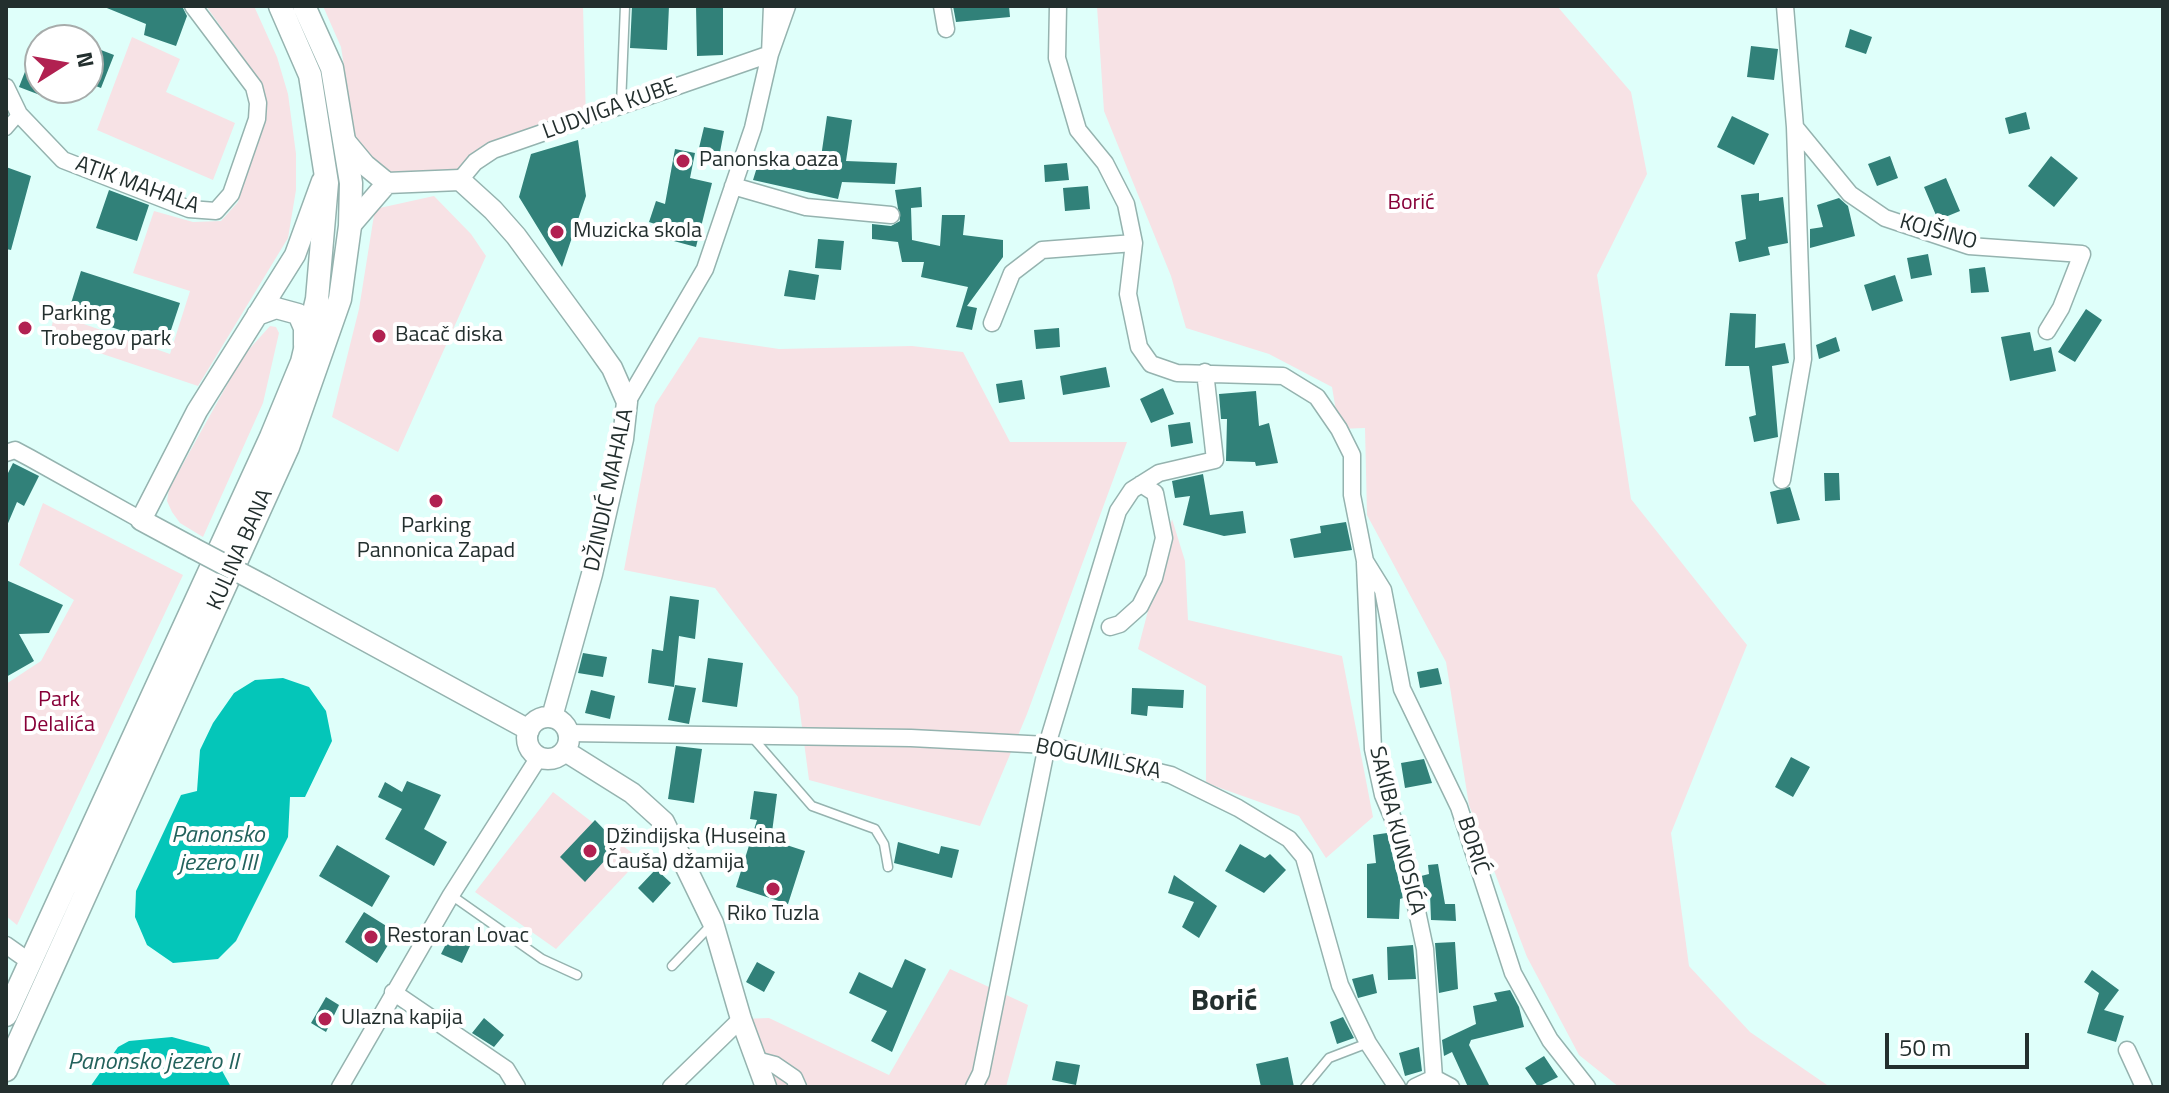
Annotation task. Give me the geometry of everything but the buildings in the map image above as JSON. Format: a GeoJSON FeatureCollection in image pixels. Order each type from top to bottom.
{"type":"FeatureCollection","features":[{"type":"Feature","properties":{"kind":"main road","name":"KULINA BANA"},"geometry":{"type":"LineString","coordinates":[[6,1015],[302,362],[317,299],[326,170],[310,75],[280,6]]}},
{"type":"Feature","properties":{"kind":"main road","name":"KULINA BANA"},"geometry":{"type":"LineString","coordinates":[[6,1070],[288,447],[340,299],[350,226],[351,183],[332,68],[304,6]]}},
{"type":"Feature","properties":{"kind":"street","name":"ATIK MAHALA"},"geometry":{"type":"LineString","coordinates":[[6,87],[19,114],[63,160],[189,209],[209,211],[224,204],[231,194],[257,119],[258,103],[254,87],[193,6]]}},
{"type":"Feature","properties":{"kind":"street","name":"DŽINDIĆ MAHALA"},"geometry":{"type":"LineString","coordinates":[[552,717],[592,574],[623,439],[627,402],[705,269],[753,128],[770,54],[772,6]]}},
{"type":"Feature","properties":{"kind":"street"},"geometry":{"type":"LineString","coordinates":[[770,54],[787,6]]}},
{"type":"Feature","properties":{"kind":"street"},"geometry":{"type":"LineString","coordinates":[[942,6],[946,29]]}},
{"type":"Feature","properties":{"kind":"street","name":"BORIĆ"},"geometry":{"type":"LineString","coordinates":[[1058,6],[1057,58],[1078,130],[1105,163],[1126,204],[1134,243],[1128,294],[1139,347],[1151,364],[1177,373],[1283,376],[1317,397],[1352,455],[1352,495],[1365,561],[1383,590],[1402,689],[1459,807],[1513,973],[1550,1040],[1587,1087]]}},
{"type":"Feature","properties":{"kind":"street"},"geometry":{"type":"LineString","coordinates":[[1782,480],[1803,359],[1795,127],[1785,6]]}},
{"type":"Feature","properties":{"kind":"street","name":"LUDVIGA KUBE"},"geometry":{"type":"LineString","coordinates":[[460,180],[475,162],[493,150],[770,54]]}},
{"type":"Feature","properties":{"kind":"street"},"geometry":{"type":"LineString","coordinates":[[6,129],[19,114]]}},
{"type":"Feature","properties":{"kind":"street","name":"KOJŠINO"},"geometry":{"type":"LineString","coordinates":[[1795,127],[1850,194],[1885,218],[1969,246],[2082,254],[2061,308],[2047,331]]}},
{"type":"Feature","properties":{"kind":"street"},"geometry":{"type":"LineString","coordinates":[[345,141],[365,165],[387,183],[460,180],[516,236],[612,368],[627,402]]}},
{"type":"Feature","properties":{"kind":"street"},"geometry":{"type":"LineString","coordinates":[[141,520],[197,411],[295,255],[326,170]]}},
{"type":"Feature","properties":{"kind":"street"},"geometry":{"type":"LineString","coordinates":[[350,226],[387,183]]}},
{"type":"Feature","properties":{"kind":"street"},"geometry":{"type":"LineString","coordinates":[[733,186],[806,207],[891,215]]}},
{"type":"Feature","properties":{"kind":"street"},"geometry":{"type":"LineString","coordinates":[[992,323],[1012,273],[1042,250],[1134,243]]}},
{"type":"Feature","properties":{"kind":"street"},"geometry":{"type":"LineString","coordinates":[[257,315],[276,308],[298,314],[304,328],[302,362]]}},
{"type":"Feature","properties":{"kind":"street"},"geometry":{"type":"LineString","coordinates":[[974,1087],[981,1073],[1047,745],[1118,511],[1132,490],[1159,473],[1215,460],[1205,372]]}},
{"type":"Feature","properties":{"kind":"street"},"geometry":{"type":"LineString","coordinates":[[14,450],[529,730]]}},
{"type":"Feature","properties":{"kind":"street"},"geometry":{"type":"LineString","coordinates":[[1110,627],[1120,624],[1140,606],[1154,578],[1164,538],[1155,493],[1141,484]]}},
{"type":"Feature","properties":{"kind":"street","name":"SAKIBA KUNOSIĆA"},"geometry":{"type":"LineString","coordinates":[[1365,561],[1373,749],[1383,795],[1402,840],[1425,949],[1434,1078]]}},
{"type":"Feature","properties":{"kind":"street"},"geometry":{"type":"LineString","coordinates":[[567,742],[553,759],[539,757],[529,747],[529,730],[541,718],[552,717],[562,722],[567,742],[664,822],[713,923],[741,1019],[766,1087]]}},
{"type":"Feature","properties":{"kind":"street","name":"BOGUMILSKA"},"geometry":{"type":"LineString","coordinates":[[567,742],[752,737],[911,738],[1047,745],[1171,775],[1238,808],[1289,839],[1304,857],[1340,985],[1368,1043],[1397,1087]]}},
{"type":"Feature","properties":{"kind":"street"},"geometry":{"type":"LineString","coordinates":[[340,1087],[451,895],[539,757]]}},
{"type":"Feature","properties":{"kind":"street"},"geometry":{"type":"LineString","coordinates":[[6,945],[30,962]]}},
{"type":"Feature","properties":{"kind":"street"},"geometry":{"type":"LineString","coordinates":[[393,992],[506,1069],[517,1087]]}},
{"type":"Feature","properties":{"kind":"street"},"geometry":{"type":"LineString","coordinates":[[671,1087],[741,1019]]}},
{"type":"Feature","properties":{"kind":"street"},"geometry":{"type":"LineString","coordinates":[[2127,1050],[2144,1087]]}},
{"type":"Feature","properties":{"kind":"street"},"geometry":{"type":"LineString","coordinates":[[756,1060],[775,1065],[794,1078],[798,1087]]}},
{"type":"Feature","properties":{"kind":"street"},"geometry":{"type":"LineString","coordinates":[[1415,1087],[1434,1078],[1451,1087]]}},
{"type":"Feature","properties":{"kind":"lane"},"geometry":{"type":"LineString","coordinates":[[621,105],[625,6]]}},
{"type":"Feature","properties":{"kind":"lane"},"geometry":{"type":"LineString","coordinates":[[752,737],[812,806],[875,829],[884,844],[888,867]]}},
{"type":"Feature","properties":{"kind":"lane"},"geometry":{"type":"LineString","coordinates":[[451,895],[542,959],[577,975]]}},
{"type":"Feature","properties":{"kind":"lane"},"geometry":{"type":"LineString","coordinates":[[672,966],[713,923]]}},
{"type":"Feature","properties":{"kind":"lane"},"geometry":{"type":"LineString","coordinates":[[1305,1087],[1329,1058],[1368,1043]]}},
{"type":"Feature","properties":{"kind":"green space"},"geometry":{"type":"Polygon","coordinates":[[[206,6],[254,6],[277,57],[288,94],[296,154],[296,190],[288,238],[198,386],[49,336],[55,314],[170,354],[190,291],[133,273],[154,211],[193,222],[221,221],[238,202],[260,129],[263,96],[259,80],[206,6]]]}},
{"type":"Feature","properties":{"kind":"green space"},"geometry":{"type":"Polygon","coordinates":[[[323,6],[583,6],[586,120],[493,150],[460,180],[387,183],[358,158],[341,47],[323,6]]]}},
{"type":"Feature","properties":{"kind":"green space","name":"Borić"},"geometry":{"type":"Polygon","coordinates":[[[1097,6],[1557,6],[1631,92],[1647,174],[1597,275],[1631,499],[1747,645],[1671,833],[1689,966],[1750,1032],[1830,1087],[1619,1087],[1579,1055],[1527,957],[1469,805],[1446,662],[1367,515],[1365,428],[1339,429],[1332,387],[1269,354],[1186,328],[1171,276],[1104,111],[1097,6]]]}},
{"type":"Feature","properties":{"kind":"green space"},"geometry":{"type":"Polygon","coordinates":[[[132,37],[180,59],[166,92],[235,123],[213,180],[97,130],[132,37]]]}},
{"type":"Feature","properties":{"kind":"green space"},"geometry":{"type":"Polygon","coordinates":[[[434,196],[471,234],[486,256],[398,452],[332,417],[359,309],[375,209],[434,196]]]}},
{"type":"Feature","properties":{"kind":"green space"},"geometry":{"type":"Polygon","coordinates":[[[270,326],[276,327],[279,333],[263,403],[203,537],[180,523],[172,512],[167,501],[169,489],[243,356],[270,326]]]}},
{"type":"Feature","properties":{"kind":"green space"},"geometry":{"type":"Polygon","coordinates":[[[699,337],[779,349],[912,346],[963,352],[1010,442],[1127,442],[1027,714],[980,826],[809,780],[798,697],[715,588],[624,570],[655,405],[699,337]]]}},
{"type":"Feature","properties":{"kind":"green space","name":"Park Delalića"},"geometry":{"type":"Polygon","coordinates":[[[43,503],[183,575],[17,925],[6,916],[6,684],[41,661],[74,600],[19,565],[43,503]]]}},
{"type":"Feature","properties":{"kind":"green space"},"geometry":{"type":"Polygon","coordinates":[[[1172,519],[1185,561],[1188,620],[1342,656],[1373,817],[1326,858],[1299,816],[1206,783],[1206,686],[1138,649],[1172,519]]]}},
{"type":"Feature","properties":{"kind":"green space"},"geometry":{"type":"Polygon","coordinates":[[[553,792],[640,859],[556,949],[475,892],[553,792]]]}},
{"type":"Feature","properties":{"kind":"green space"},"geometry":{"type":"Polygon","coordinates":[[[950,969],[1028,1005],[1006,1087],[766,1087],[741,1019],[769,1018],[889,1075],[950,969]]]}},
{"type":"Feature","properties":{"kind":"water","name":"Panonsko jezero III"},"geometry":{"type":"Polygon","coordinates":[[[283,678],[309,687],[326,711],[332,741],[305,797],[290,797],[288,837],[236,941],[218,959],[173,963],[147,945],[135,917],[136,891],[181,795],[197,791],[200,750],[213,723],[234,693],[255,680],[283,678]]]}},
{"type":"Feature","properties":{"kind":"water","name":"Panonsko jezero II"},"geometry":{"type":"Polygon","coordinates":[[[172,1037],[209,1047],[231,1087],[90,1087],[118,1047],[129,1041],[172,1037]]]}},
{"type":"Feature","properties":{"kind":"place","name":"Panonska oaza"},"geometry":{"type":"Point","coordinates":[683,161]}},
{"type":"Feature","properties":{"kind":"place","name":"Muzicka skola"},"geometry":{"type":"Point","coordinates":[557,232]}},
{"type":"Feature","properties":{"kind":"place","name":"Parking Trobegov park"},"geometry":{"type":"Point","coordinates":[25,328]}},
{"type":"Feature","properties":{"kind":"place","name":"Bacač diska"},"geometry":{"type":"Point","coordinates":[379,336]}},
{"type":"Feature","properties":{"kind":"place","name":"Parking Pannonica Zapad"},"geometry":{"type":"Point","coordinates":[436,501]}},
{"type":"Feature","properties":{"kind":"place","name":"Džindijska (Huseina Čauša) džamija"},"geometry":{"type":"Point","coordinates":[590,851]}},
{"type":"Feature","properties":{"kind":"place","name":"Riko Tuzla"},"geometry":{"type":"Point","coordinates":[773,889]}},
{"type":"Feature","properties":{"kind":"place","name":"Restoran Lovac"},"geometry":{"type":"Point","coordinates":[371,937]}},
{"type":"Feature","properties":{"kind":"place","name":"Ulazna kapija"},"geometry":{"type":"Point","coordinates":[325,1019]}},
{"type":"Feature","properties":{"kind":"district","name":"Borić"},"geometry":{"type":"Point","coordinates":[1224,1003]}}]}
